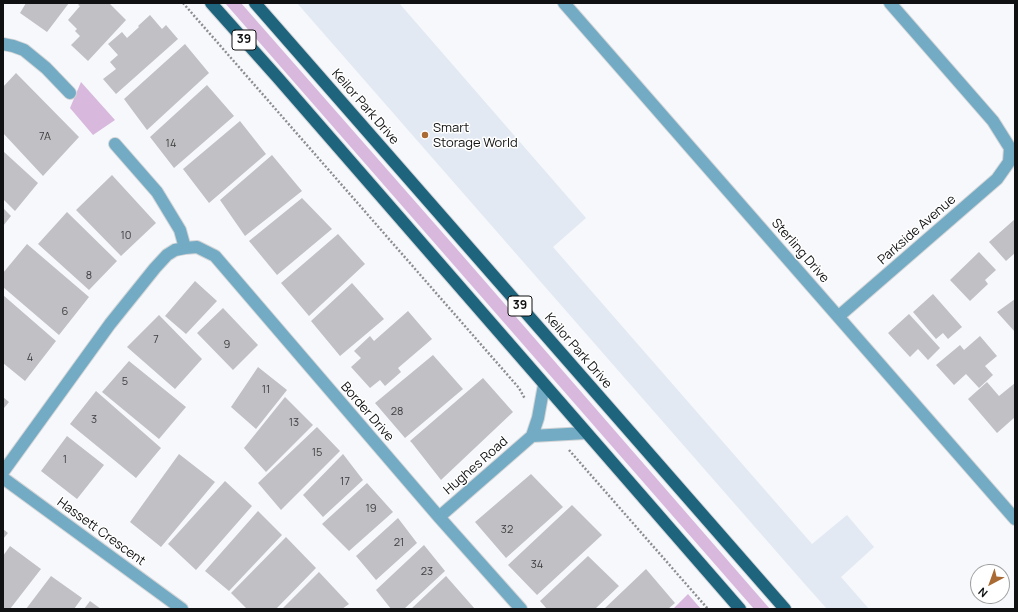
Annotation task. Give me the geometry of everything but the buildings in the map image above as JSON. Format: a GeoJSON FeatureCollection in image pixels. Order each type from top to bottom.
{"type":"FeatureCollection","features":[{"type":"Feature","properties":{"kind":"main road","name":"39"},"geometry":{"type":"LineString","coordinates":[[211,3],[740,609]]}},
{"type":"Feature","properties":{"kind":"main road","name":"Keilor Park Drive"},"geometry":{"type":"LineString","coordinates":[[255,3],[785,609]]}},
{"type":"Feature","properties":{"kind":"street","name":"Sterling Drive"},"geometry":{"type":"LineString","coordinates":[[564,3],[1015,519]]}},
{"type":"Feature","properties":{"kind":"street","name":"Parkside Avenue"},"geometry":{"type":"LineString","coordinates":[[839,316],[997,180],[1012,164],[1010,148],[993,121],[890,3]]}},
{"type":"Feature","properties":{"kind":"street"},"geometry":{"type":"LineString","coordinates":[[3,44],[24,50],[46,68],[70,93]]}},
{"type":"Feature","properties":{"kind":"street"},"geometry":{"type":"LineString","coordinates":[[115,144],[157,192],[180,230],[185,248]]}},
{"type":"Feature","properties":{"kind":"street","name":"Border Drive"},"geometry":{"type":"LineString","coordinates":[[3,472],[115,317],[167,255],[175,250],[197,247],[214,256],[439,517],[521,609]]}},
{"type":"Feature","properties":{"kind":"street"},"geometry":{"type":"LineString","coordinates":[[544,385],[538,418],[532,436],[586,433]]}},
{"type":"Feature","properties":{"kind":"street","name":"Hughes Road"},"geometry":{"type":"LineString","coordinates":[[439,517],[532,436]]}},
{"type":"Feature","properties":{"kind":"street","name":"Hassett Crescent"},"geometry":{"type":"LineString","coordinates":[[3,478],[182,609]]}},
{"type":"Feature","properties":{"kind":"path"},"geometry":{"type":"LineString","coordinates":[[182,3],[519,388],[526,400]]}},
{"type":"Feature","properties":{"kind":"path"},"geometry":{"type":"LineString","coordinates":[[567,447],[708,609]]}},
{"type":"Feature","properties":{"kind":"shaded area"},"geometry":{"type":"Polygon","coordinates":[[[225,3],[241,3],[770,609],[754,609],[225,3]]]}},
{"type":"Feature","properties":{"kind":"shaded area"},"geometry":{"type":"Polygon","coordinates":[[[297,3],[399,3],[586,218],[553,247],[812,544],[847,515],[874,547],[841,577],[869,609],[827,609],[297,3]]]}},
{"type":"Feature","properties":{"kind":"shaded area"},"geometry":{"type":"Polygon","coordinates":[[[81,82],[115,120],[93,135],[70,108],[81,82]]]}},
{"type":"Feature","properties":{"kind":"shaded area"},"geometry":{"type":"Polygon","coordinates":[[[688,594],[701,609],[673,609],[688,594]]]}},
{"type":"Feature","properties":{"kind":"place","name":"Smart Storage World"},"geometry":{"type":"Point","coordinates":[425,135]}}]}
